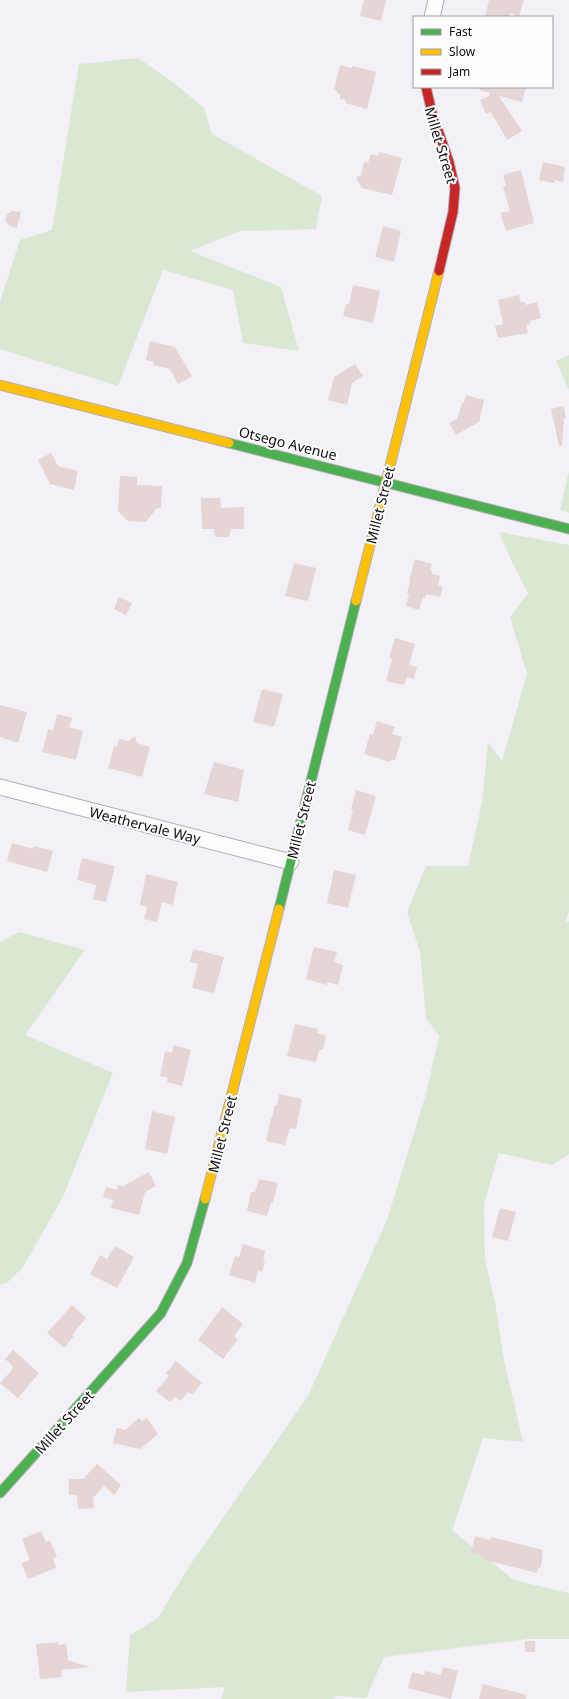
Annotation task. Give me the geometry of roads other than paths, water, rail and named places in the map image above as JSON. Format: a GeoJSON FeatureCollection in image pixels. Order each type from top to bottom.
{"type":"FeatureCollection","features":[{"type":"Feature","properties":{"kind":"street"},"geometry":{"type":"LineString","coordinates":[[432,16],[436,0]]}},
{"type":"Feature","properties":{"kind":"street","name":"Millet Street"},"geometry":{"type":"LineString","coordinates":[[0,1493],[161,1313],[187,1263],[212,1176],[450,225],[455,190],[448,157],[428,105],[426,88]]}},
{"type":"Feature","properties":{"kind":"street","name":"Otsego Avenue"},"geometry":{"type":"LineString","coordinates":[[0,385],[569,529]]}},
{"type":"Feature","properties":{"kind":"street","name":"Weathervale Way"},"geometry":{"type":"LineString","coordinates":[[0,787],[291,862]]}}]}
